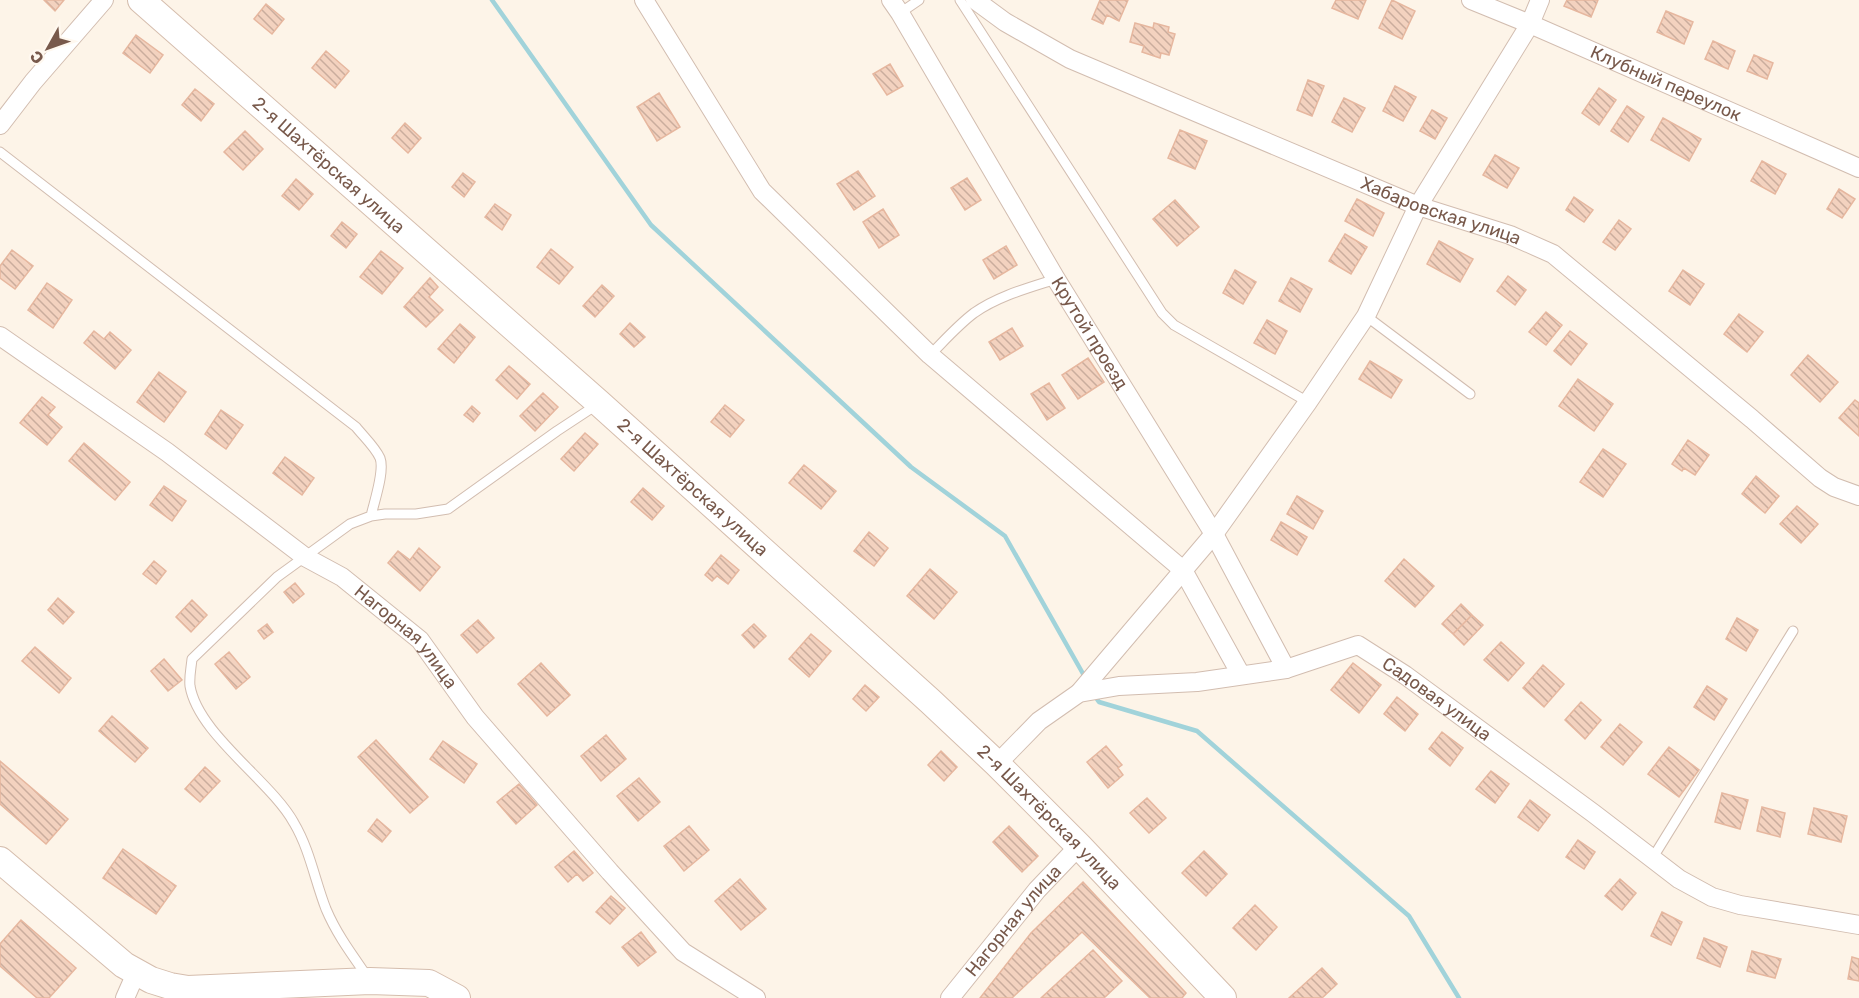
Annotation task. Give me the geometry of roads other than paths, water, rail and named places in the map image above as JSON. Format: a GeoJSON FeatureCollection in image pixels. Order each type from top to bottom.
{"type":"FeatureCollection","features":[{"type":"Feature","properties":{"kind":"main road","name":"2-я Шахтёрская улица"},"geometry":{"type":"LineString","coordinates":[[141,0],[599,403],[922,693],[1079,846],[1223,998]]}},
{"type":"Feature","properties":{"kind":"main road"},"geometry":{"type":"LineString","coordinates":[[0,860],[124,965],[151,980],[170,986],[188,989],[370,981],[418,982],[429,983],[457,998]]}},
{"type":"Feature","properties":{"kind":"street"},"geometry":{"type":"LineString","coordinates":[[0,125],[33,82],[104,0]]}},
{"type":"Feature","properties":{"kind":"street"},"geometry":{"type":"LineString","coordinates":[[644,0],[762,190],[930,356],[1183,570],[1241,675]]}},
{"type":"Feature","properties":{"kind":"street","name":"Хабаровская улица"},"geometry":{"type":"LineString","coordinates":[[975,0],[1005,22],[1070,59],[1418,206],[1510,235],[1553,254],[1820,478],[1834,488],[1859,496]]}},
{"type":"Feature","properties":{"kind":"street","name":"Клубный переулок"},"geometry":{"type":"LineString","coordinates":[[1471,0],[1859,168]]}},
{"type":"Feature","properties":{"kind":"street"},"geometry":{"type":"LineString","coordinates":[[1079,693],[1214,534],[1366,316],[1418,206],[1530,24],[1540,0]]}},
{"type":"Feature","properties":{"kind":"street","name":"Крутой проезд"},"geometry":{"type":"LineString","coordinates":[[896,7],[1056,279],[1214,534],[1286,669]]}},
{"type":"Feature","properties":{"kind":"street","name":"Нагорная улица"},"geometry":{"type":"LineString","coordinates":[[0,336],[167,452],[305,557],[342,578],[420,640],[475,717],[683,952],[756,998]]}},
{"type":"Feature","properties":{"kind":"street","name":"Садовая улица"},"geometry":{"type":"LineString","coordinates":[[997,764],[1039,721],[1079,693],[1119,686],[1197,681],[1286,669],[1358,645],[1433,696],[1679,879],[1712,897],[1740,905],[1859,925]]}},
{"type":"Feature","properties":{"kind":"street","name":"Нагорная улица"},"geometry":{"type":"LineString","coordinates":[[950,998],[1037,890],[1079,846]]}},
{"type":"Feature","properties":{"kind":"street"},"geometry":{"type":"LineString","coordinates":[[125,998],[136,973]]}},
{"type":"Feature","properties":{"kind":"lane"},"geometry":{"type":"LineString","coordinates":[[896,7],[919,0]]}},
{"type":"Feature","properties":{"kind":"lane"},"geometry":{"type":"LineString","coordinates":[[960,0],[1162,313],[1174,325],[1308,402]]}},
{"type":"Feature","properties":{"kind":"lane"},"geometry":{"type":"LineString","coordinates":[[0,152],[356,427],[381,460],[379,483],[371,516]]}},
{"type":"Feature","properties":{"kind":"lane"},"geometry":{"type":"LineString","coordinates":[[930,356],[975,313],[1006,296],[1056,279]]}},
{"type":"Feature","properties":{"kind":"lane"},"geometry":{"type":"LineString","coordinates":[[1366,316],[1470,394]]}},
{"type":"Feature","properties":{"kind":"lane"},"geometry":{"type":"LineString","coordinates":[[370,981],[337,933],[294,823],[274,797],[211,727],[200,711],[191,689],[189,675],[192,659],[277,577],[351,524],[371,516],[416,514],[448,509],[599,403]]}},
{"type":"Feature","properties":{"kind":"lane"},"geometry":{"type":"LineString","coordinates":[[1652,859],[1793,631]]}},
{"type":"Feature","properties":{"kind":"waterway"},"geometry":{"type":"LineString","coordinates":[[492,0],[651,225],[911,467],[1005,536],[1086,679]]}},
{"type":"Feature","properties":{"kind":"waterway"},"geometry":{"type":"LineString","coordinates":[[1094,695],[1099,702],[1197,731],[1409,916],[1459,998]]}}]}
